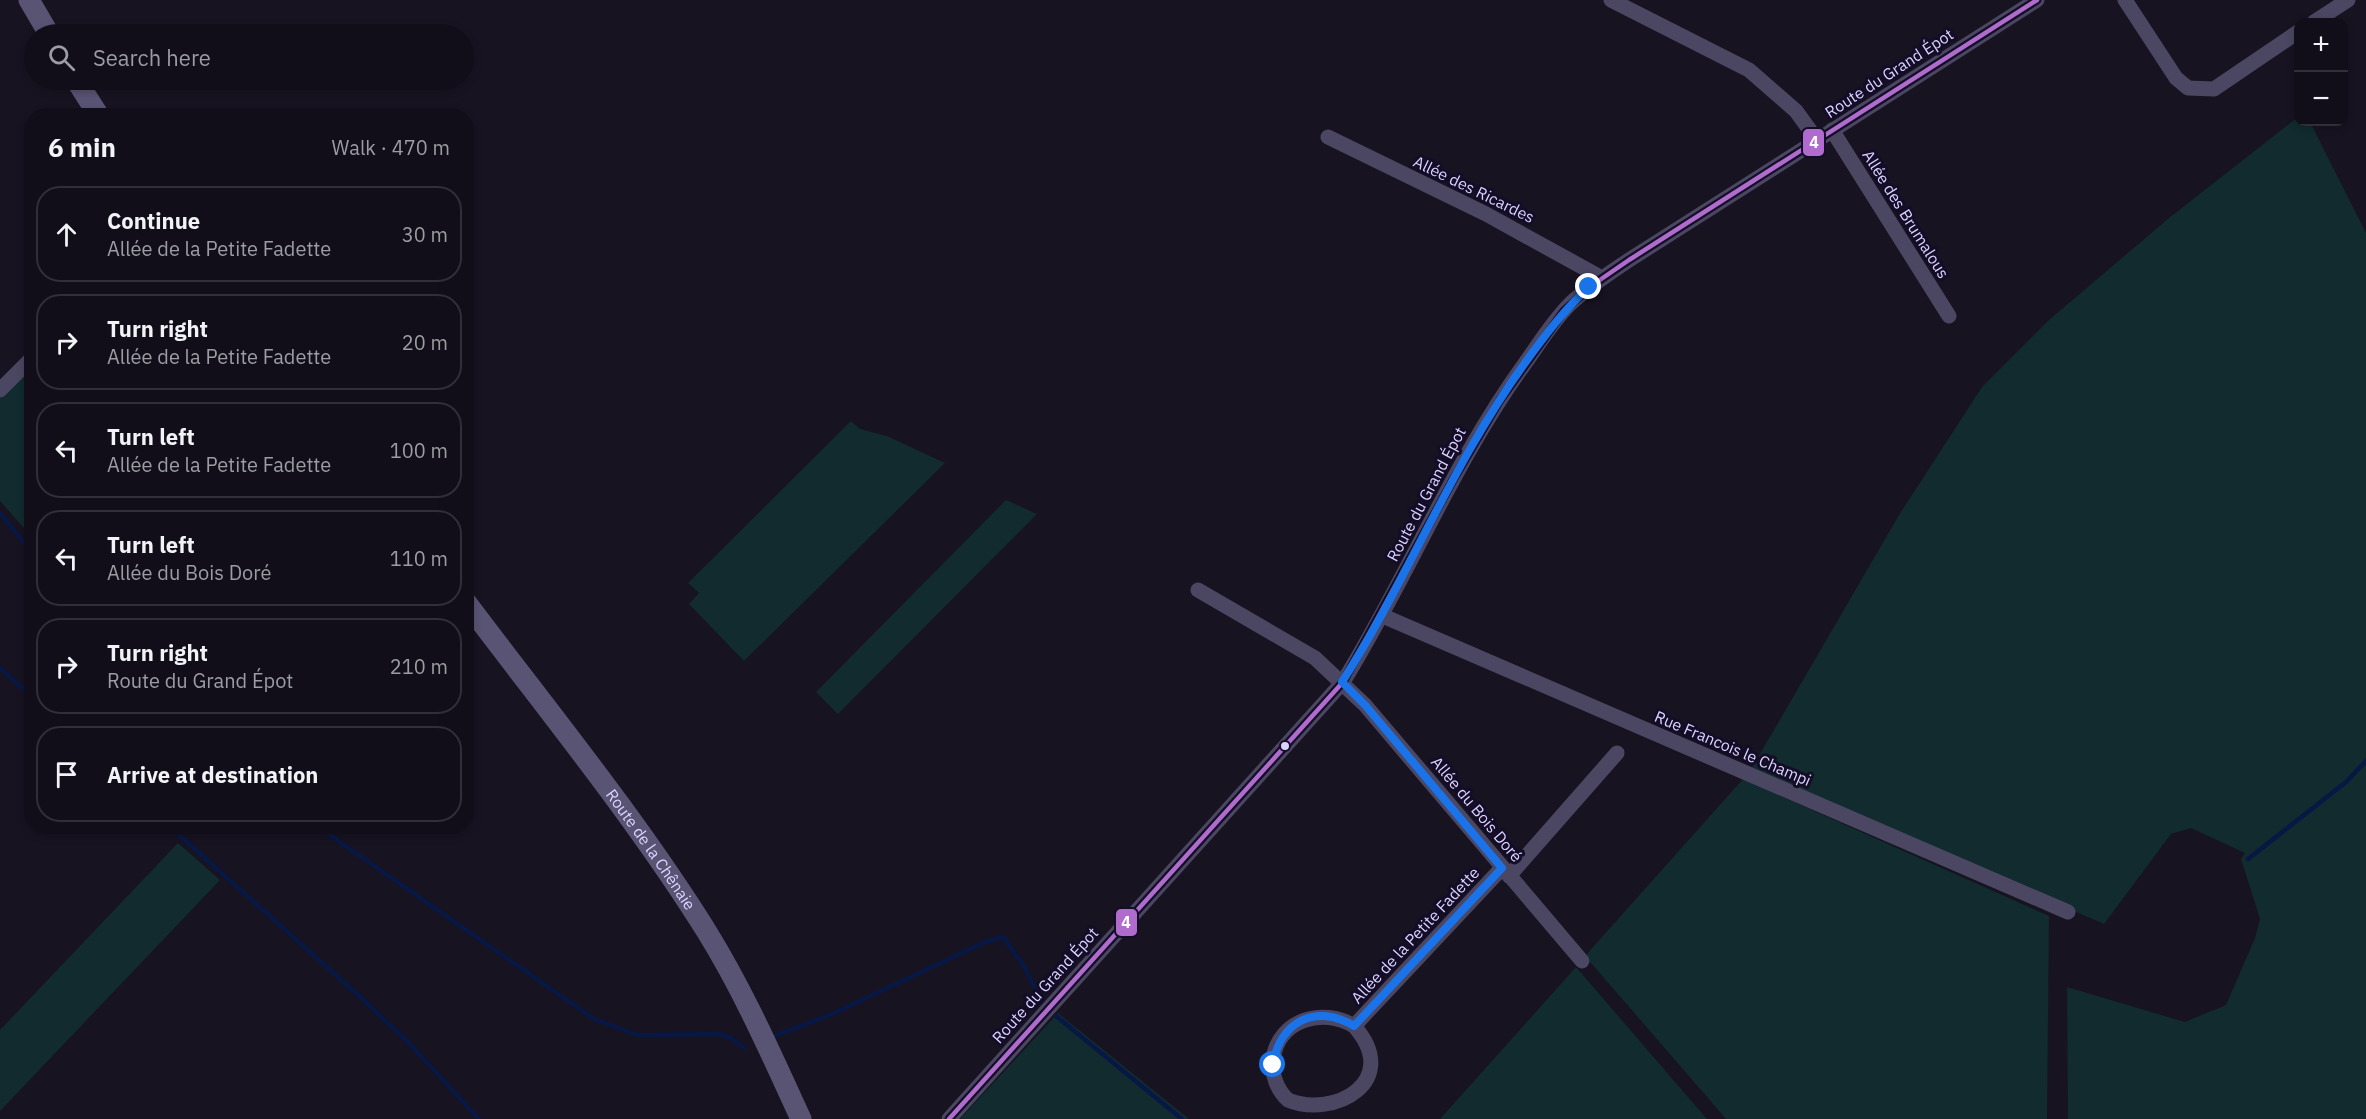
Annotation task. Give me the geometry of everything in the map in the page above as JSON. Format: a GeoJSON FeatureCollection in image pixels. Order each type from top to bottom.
{"type":"FeatureCollection","features":[{"type":"Feature","properties":{"kind":"main road"},"geometry":{"type":"LineString","coordinates":[[29,0],[43,24]]}},
{"type":"Feature","properties":{"kind":"main road"},"geometry":{"type":"LineString","coordinates":[[82,90],[94,108]]}},
{"type":"Feature","properties":{"kind":"main road","name":"Route de la Chênaie"},"geometry":{"type":"LineString","coordinates":[[474,613],[636,829],[708,934],[747,1002],[801,1119]]}},
{"type":"Feature","properties":{"kind":"street"},"geometry":{"type":"LineString","coordinates":[[1611,0],[1749,70],[1796,111],[1816,140]]}},
{"type":"Feature","properties":{"kind":"street","name":"Route du Grand Épot"},"geometry":{"type":"LineString","coordinates":[[949,1119],[1342,682],[1383,616],[1446,490],[1498,399],[1557,318],[1602,278],[2037,0]]}},
{"type":"Feature","properties":{"kind":"street"},"geometry":{"type":"LineString","coordinates":[[2126,0],[2176,78],[2188,88],[2214,88],[2294,35]]}},
{"type":"Feature","properties":{"kind":"street"},"geometry":{"type":"LineString","coordinates":[[2320,18],[2348,0]]}},
{"type":"Feature","properties":{"kind":"street","name":"Allée des Brumalous"},"geometry":{"type":"LineString","coordinates":[[1832,130],[1949,316]]}},
{"type":"Feature","properties":{"kind":"street","name":"Allée des Ricardes"},"geometry":{"type":"LineString","coordinates":[[1328,137],[1506,225],[1602,278]]}},
{"type":"Feature","properties":{"kind":"street"},"geometry":{"type":"LineString","coordinates":[[0,390],[24,366]]}},
{"type":"Feature","properties":{"kind":"street","name":"Allée du Bois Doré"},"geometry":{"type":"LineString","coordinates":[[1198,590],[1315,658],[1342,682],[1372,713],[1582,961]]}},
{"type":"Feature","properties":{"kind":"street","name":"Rue Francois le Champi"},"geometry":{"type":"LineString","coordinates":[[1383,616],[2068,912]]}},
{"type":"Feature","properties":{"kind":"street","name":"Allée de la Petite Fadette"},"geometry":{"type":"LineString","coordinates":[[1354,1026],[1505,872],[1617,753]]}},
{"type":"Feature","properties":{"kind":"street","name":"Allée de la Petite Fadette"},"geometry":{"type":"LineString","coordinates":[[1332,1016],[1354,1026],[1364,1038],[1372,1062],[1371,1075],[1364,1092],[1348,1108],[1334,1114],[1320,1115],[1295,1107],[1282,1095],[1274,1077],[1274,1052],[1281,1038],[1294,1024],[1309,1017],[1332,1016]]}},
{"type":"Feature","properties":{"kind":"green space"},"geometry":{"type":"Polygon","coordinates":[[[2294,120],[2294,126],[2312,126],[2366,233],[2366,1119],[2068,1119],[2067,987],[2185,1022],[2226,1005],[2255,938],[2260,919],[2241,859],[2245,853],[2191,828],[2171,834],[2104,924],[1750,771],[1899,515],[1982,387],[2049,320],[2169,218],[2294,120]]]}},
{"type":"Feature","properties":{"kind":"green space"},"geometry":{"type":"Polygon","coordinates":[[[24,371],[24,528],[0,501],[0,396],[24,371]]]}},
{"type":"Feature","properties":{"kind":"green space"},"geometry":{"type":"Polygon","coordinates":[[[851,421],[860,429],[887,436],[945,463],[744,661],[689,604],[699,593],[688,583],[851,421]]]}},
{"type":"Feature","properties":{"kind":"green space"},"geometry":{"type":"Polygon","coordinates":[[[1006,500],[1037,514],[838,714],[816,692],[1006,500]]]}},
{"type":"Feature","properties":{"kind":"green space"},"geometry":{"type":"Polygon","coordinates":[[[1743,779],[2049,916],[2047,1119],[1726,1119],[1585,956],[1743,779]]]}},
{"type":"Feature","properties":{"kind":"green space"},"geometry":{"type":"Polygon","coordinates":[[[178,843],[220,880],[0,1111],[0,1030],[178,843]]]}},
{"type":"Feature","properties":{"kind":"green space"},"geometry":{"type":"Polygon","coordinates":[[[1576,967],[1707,1119],[1440,1119],[1576,967]]]}},
{"type":"Feature","properties":{"kind":"green space"},"geometry":{"type":"Polygon","coordinates":[[[1058,1013],[1189,1119],[960,1119],[1058,1013]]]}},
{"type":"Feature","properties":{"kind":"waterway"},"geometry":{"type":"LineString","coordinates":[[0,513],[24,543]]}},
{"type":"Feature","properties":{"kind":"waterway"},"geometry":{"type":"LineString","coordinates":[[0,668],[24,690]]}},
{"type":"Feature","properties":{"kind":"waterway"},"geometry":{"type":"LineString","coordinates":[[2248,859],[2346,782],[2366,761]]}},
{"type":"Feature","properties":{"kind":"waterway"},"geometry":{"type":"LineString","coordinates":[[178,834],[407,1041],[479,1119]]}},
{"type":"Feature","properties":{"kind":"waterway"},"geometry":{"type":"LineString","coordinates":[[328,834],[594,1019],[637,1035],[719,1034],[731,1038],[744,1048]]}},
{"type":"Feature","properties":{"kind":"waterway"},"geometry":{"type":"LineString","coordinates":[[774,1036],[830,1015],[985,942],[1003,937],[1024,966],[1041,1001]]}},
{"type":"Feature","properties":{"kind":"waterway"},"geometry":{"type":"LineString","coordinates":[[1056,1016],[1182,1119]]}},
{"type":"Feature","properties":{"kind":"transit line","name":"4"},"geometry":{"type":"LineString","coordinates":[[949,1119],[1343,682],[1453,480],[1500,400],[1564,311],[1591,286],[1629,260],[2037,0]]}},
{"type":"Feature","properties":{"kind":"route"},"geometry":{"type":"LineString","coordinates":[[1273,1065],[1274,1052],[1281,1038],[1294,1024],[1309,1017],[1332,1016],[1354,1026],[1502,868],[1365,705],[1342,682],[1383,616],[1446,490],[1498,399],[1557,318],[1589,287]]}}]}
